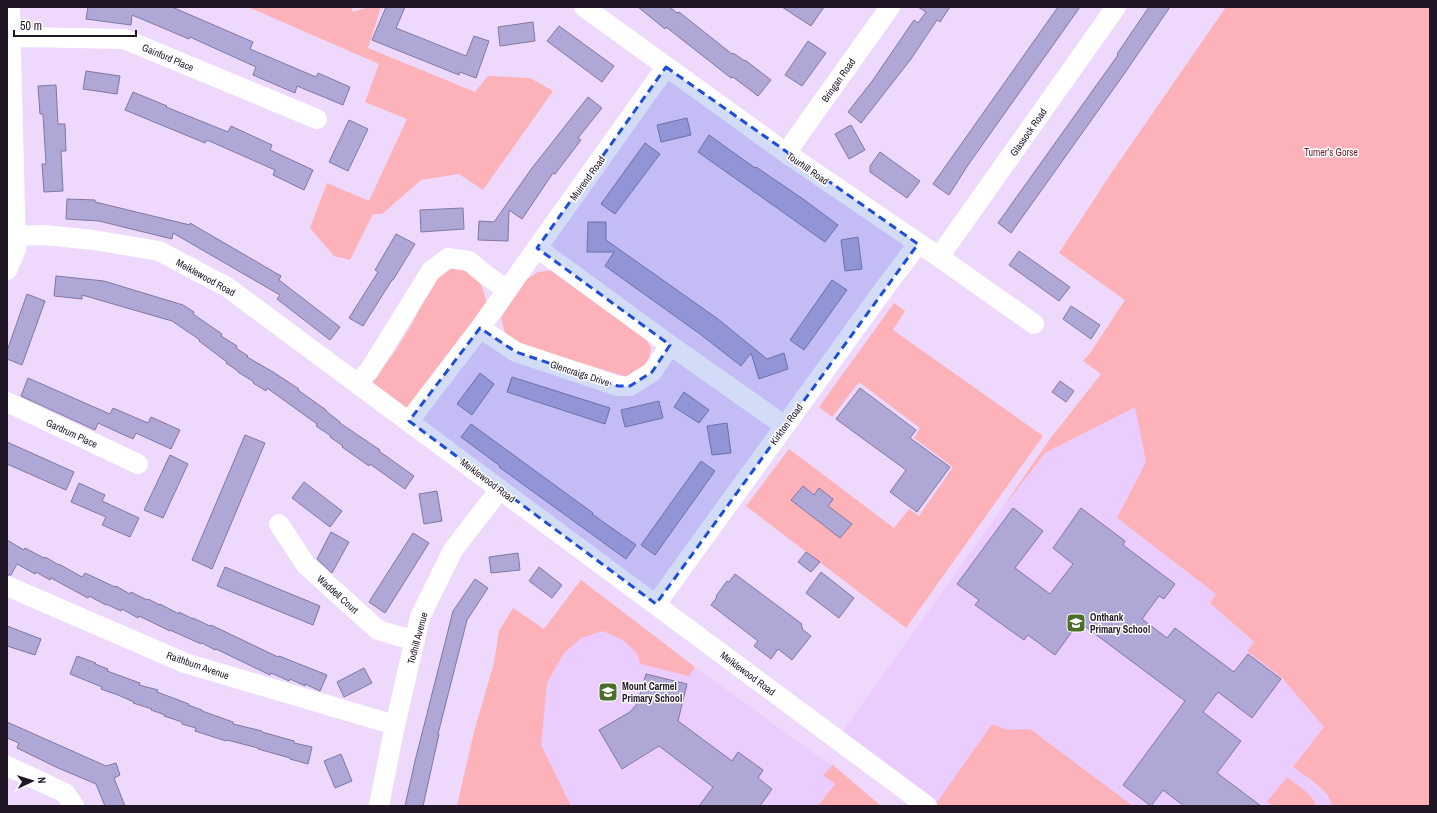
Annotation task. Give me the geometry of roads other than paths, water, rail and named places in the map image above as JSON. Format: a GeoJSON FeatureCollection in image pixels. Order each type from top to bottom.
{"type":"FeatureCollection","features":[{"type":"Feature","properties":{"kind":"street"},"geometry":{"type":"LineString","coordinates":[[7,270],[16,249],[10,7]]}},
{"type":"Feature","properties":{"kind":"street","name":"Tourhill Road"},"geometry":{"type":"LineString","coordinates":[[584,7],[786,153],[939,257],[1034,324]]}},
{"type":"Feature","properties":{"kind":"street","name":"Glassock Road"},"geometry":{"type":"LineString","coordinates":[[939,257],[1116,7]]}},
{"type":"Feature","properties":{"kind":"street","name":"Bringan Road"},"geometry":{"type":"LineString","coordinates":[[786,153],[885,9]]}},
{"type":"Feature","properties":{"kind":"street","name":"Gainford Place"},"geometry":{"type":"LineString","coordinates":[[11,38],[124,39],[317,119]]}},
{"type":"Feature","properties":{"kind":"street","name":"Muirend Road"},"geometry":{"type":"LineString","coordinates":[[409,421],[480,328],[666,66]]}},
{"type":"Feature","properties":{"kind":"street","name":"Meiklewood Road"},"geometry":{"type":"LineString","coordinates":[[15,236],[43,235],[94,240],[159,251],[227,287],[927,806]]}},
{"type":"Feature","properties":{"kind":"street","name":"Kirkton Road"},"geometry":{"type":"LineString","coordinates":[[656,604],[918,244]]}},
{"type":"Feature","properties":{"kind":"street"},"geometry":{"type":"LineString","coordinates":[[537,248],[670,345],[785,426]]}},
{"type":"Feature","properties":{"kind":"street"},"geometry":{"type":"LineString","coordinates":[[357,383],[369,371],[431,271],[448,258],[469,261],[507,290]]}},
{"type":"Feature","properties":{"kind":"street","name":"Glencraigs Drive"},"geometry":{"type":"LineString","coordinates":[[480,328],[516,352],[618,386],[630,386],[652,372],[670,345]]}},
{"type":"Feature","properties":{"kind":"street","name":"Gardrum Place"},"geometry":{"type":"LineString","coordinates":[[7,402],[138,464]]}},
{"type":"Feature","properties":{"kind":"street","name":"Todhill Avenue"},"geometry":{"type":"LineString","coordinates":[[378,806],[420,617],[453,550],[500,489]]}},
{"type":"Feature","properties":{"kind":"street","name":"Waddell Court"},"geometry":{"type":"LineString","coordinates":[[279,524],[306,565],[378,630],[415,640]]}},
{"type":"Feature","properties":{"kind":"street","name":"Raithburn Avenue"},"geometry":{"type":"LineString","coordinates":[[7,586],[185,663],[395,725]]}},
{"type":"Feature","properties":{"kind":"street"},"geometry":{"type":"LineString","coordinates":[[7,766],[65,793],[74,806]]}},
{"type":"Feature","properties":{"kind":"place","name":"Onthank Primary School"},"geometry":{"type":"Point","coordinates":[1076,623]}},
{"type":"Feature","properties":{"kind":"place","name":"Mount Carmel Primary School"},"geometry":{"type":"Point","coordinates":[608,692]}},
{"type":"Feature","properties":{"kind":"park label","name":"Turner's Gorse"},"geometry":{"type":"Point","coordinates":[1331,152]}}]}
